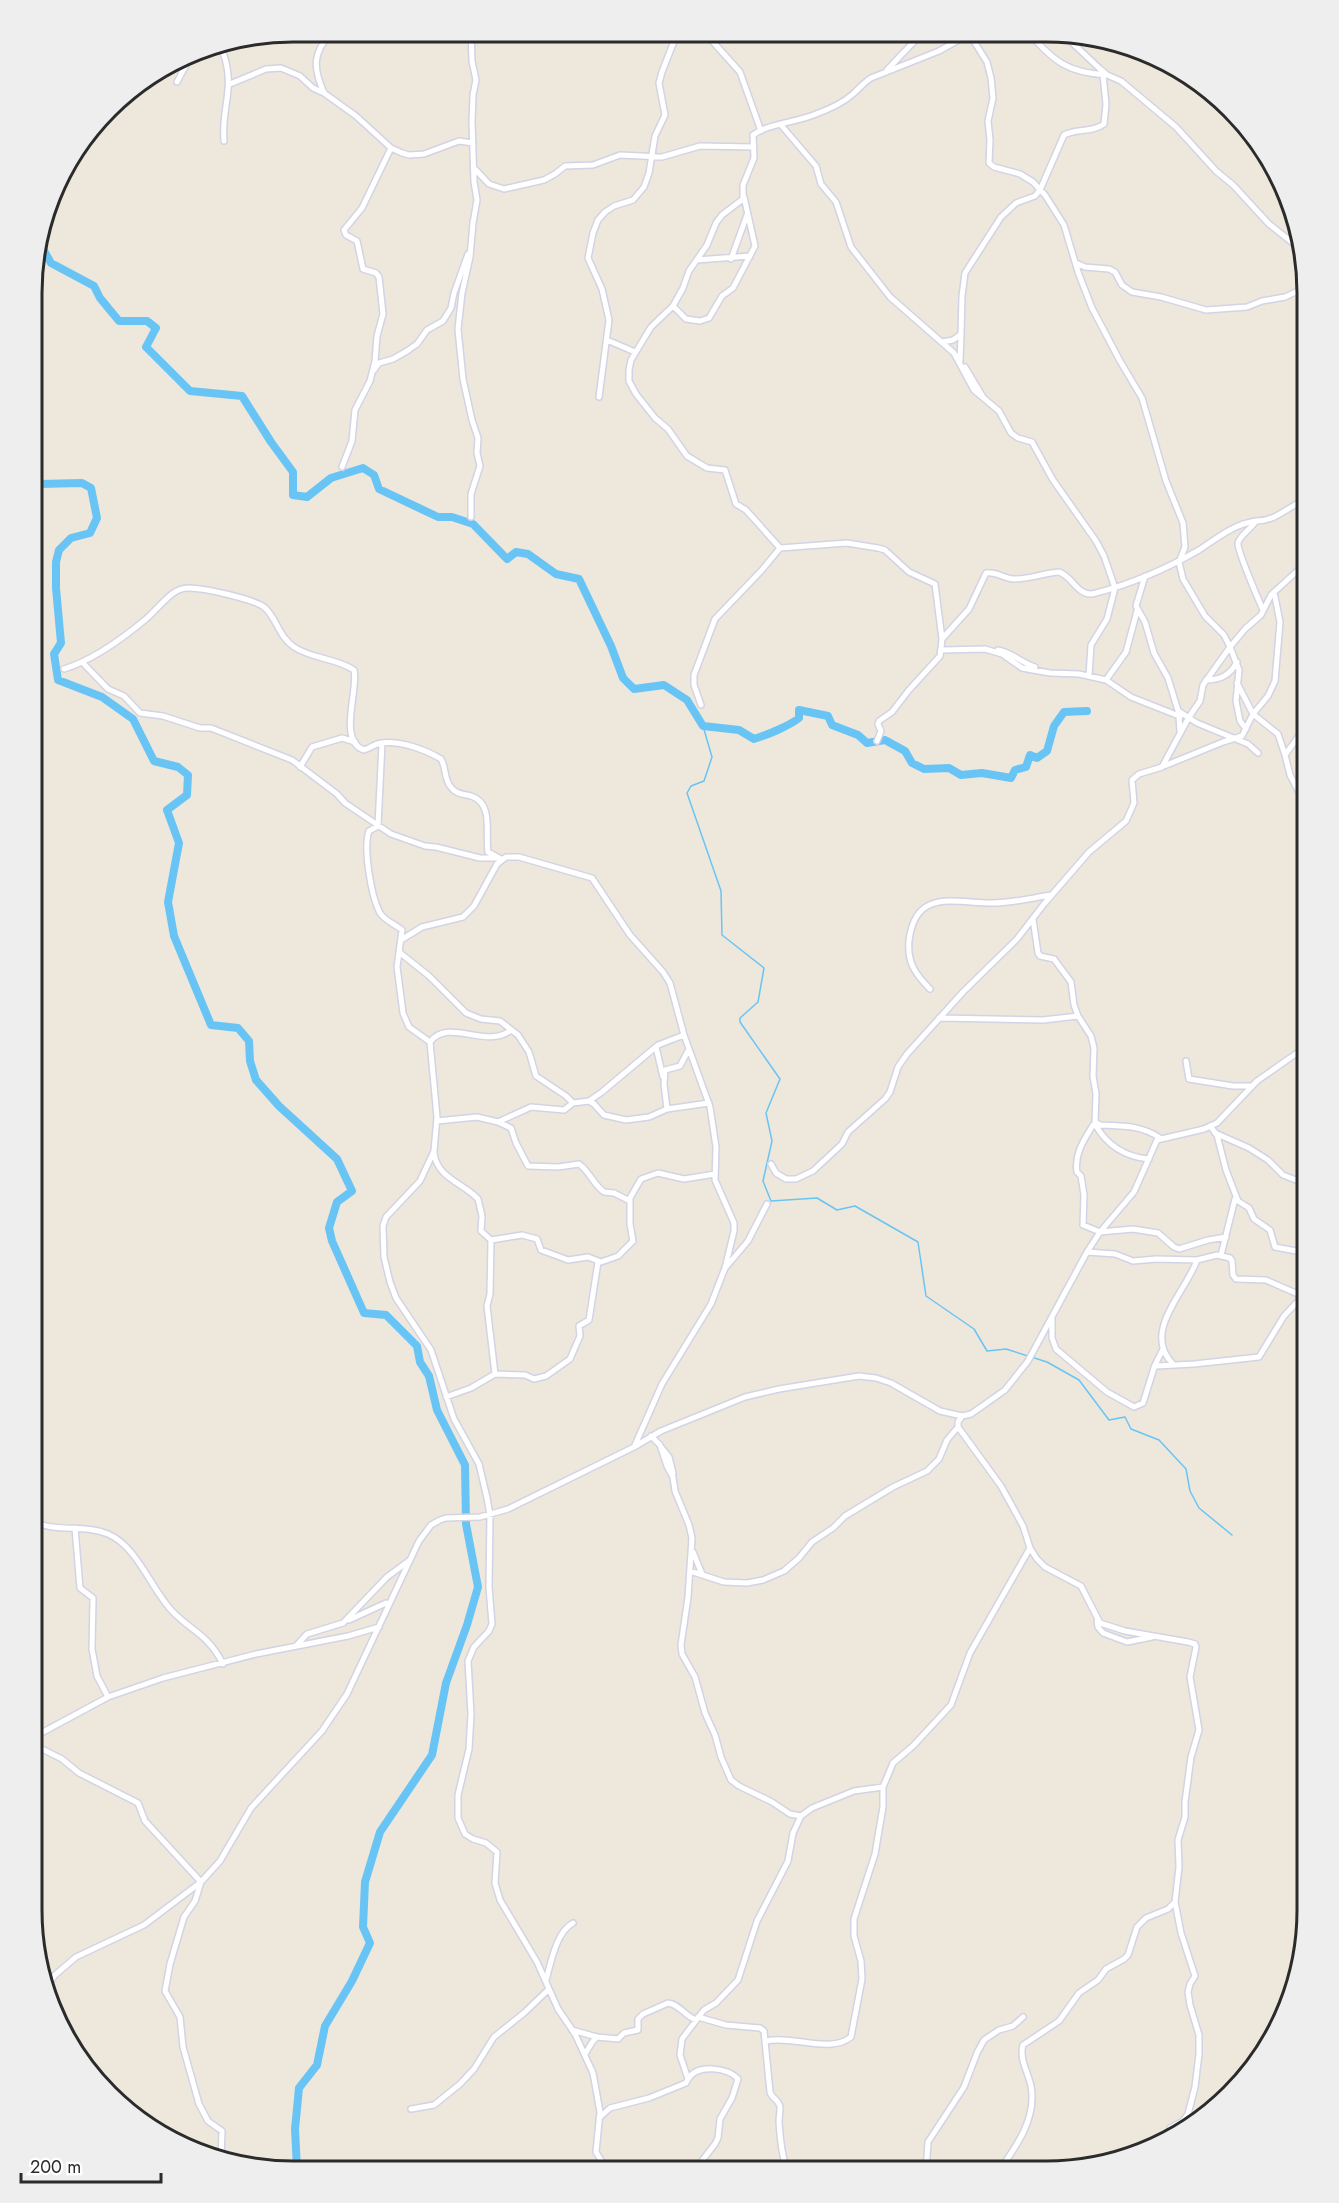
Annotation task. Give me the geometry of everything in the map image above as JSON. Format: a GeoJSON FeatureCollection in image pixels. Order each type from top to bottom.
{"type":"FeatureCollection","features":[{"type":"Feature","properties":{"kind":"street"},"geometry":{"type":"LineString","coordinates":[[323,42],[315,64],[317,79],[324,93]]}},
{"type":"Feature","properties":{"kind":"street"},"geometry":{"type":"LineString","coordinates":[[471,517],[471,494],[480,466],[478,438],[470,414],[463,377],[458,329],[477,200],[473,167],[473,95],[476,80],[472,42]]}},
{"type":"Feature","properties":{"kind":"street"},"geometry":{"type":"LineString","coordinates":[[599,397],[609,320],[600,282],[588,258],[593,233],[598,220],[605,212],[614,206],[633,200],[642,190],[649,174],[656,132],[666,115],[659,89],[660,77],[673,42]]}},
{"type":"Feature","properties":{"kind":"street"},"geometry":{"type":"LineString","coordinates":[[713,42],[740,72],[761,131]]}},
{"type":"Feature","properties":{"kind":"street"},"geometry":{"type":"LineString","coordinates":[[884,73],[914,42]]}},
{"type":"Feature","properties":{"kind":"street"},"geometry":{"type":"LineString","coordinates":[[673,306],[686,319],[706,320],[722,296],[733,288],[755,246],[743,185],[751,166],[753,135],[821,112],[853,94],[862,83],[956,42]]}},
{"type":"Feature","properties":{"kind":"street"},"geometry":{"type":"LineString","coordinates":[[975,42],[987,62],[991,78],[993,98],[988,121],[989,163],[994,167],[1026,177],[1040,190],[1064,225],[1078,272],[1095,313],[1142,398],[1167,481],[1183,523],[1185,547],[1179,559],[1179,566],[1185,585],[1193,594],[1205,616],[1224,636],[1237,662],[1239,670],[1236,701],[1240,721],[1246,729]]}},
{"type":"Feature","properties":{"kind":"street"},"geometry":{"type":"LineString","coordinates":[[1038,42],[1052,57],[1065,66],[1082,73],[1105,75],[1121,81],[1176,127],[1269,224],[1292,242]]}},
{"type":"Feature","properties":{"kind":"street"},"geometry":{"type":"LineString","coordinates":[[961,363],[962,296],[965,273],[1001,218],[1016,203],[1035,196],[1040,190],[1064,135],[1104,124],[1105,75],[1075,44]]}},
{"type":"Feature","properties":{"kind":"street"},"geometry":{"type":"LineString","coordinates":[[222,52],[230,84],[223,128],[224,141]]}},
{"type":"Feature","properties":{"kind":"street"},"geometry":{"type":"LineString","coordinates":[[177,82],[185,67]]}},
{"type":"Feature","properties":{"kind":"street"},"geometry":{"type":"LineString","coordinates":[[230,84],[275,67],[285,69],[300,76],[313,88],[324,93],[356,116],[391,148],[409,155],[417,155],[430,153],[454,142],[473,143]]}},
{"type":"Feature","properties":{"kind":"street"},"geometry":{"type":"LineString","coordinates":[[782,125],[816,166],[821,183],[836,202],[847,237],[855,252],[896,304],[942,342],[961,363],[974,390],[1003,416],[1011,433],[1018,438],[1028,439],[1035,445],[1053,480],[1104,556],[1115,588],[1103,629],[1091,645],[1089,676]]}},
{"type":"Feature","properties":{"kind":"street"},"geometry":{"type":"LineString","coordinates":[[473,167],[489,184],[504,189],[544,180],[565,165],[592,165],[620,155],[642,155],[651,158],[671,156],[700,146],[754,147]]}},
{"type":"Feature","properties":{"kind":"street"},"geometry":{"type":"LineString","coordinates":[[372,373],[377,336],[383,314],[380,281],[376,273],[363,269],[357,241],[346,235],[345,230],[362,208],[391,148]]}},
{"type":"Feature","properties":{"kind":"street"},"geometry":{"type":"LineString","coordinates":[[744,197],[716,223],[707,245],[689,271],[673,306],[651,327],[635,352],[628,376],[636,394],[655,418],[671,433],[689,459],[707,468],[725,470],[736,504],[746,510],[780,548]]}},
{"type":"Feature","properties":{"kind":"street"},"geometry":{"type":"LineString","coordinates":[[731,259],[748,213]]}},
{"type":"Feature","properties":{"kind":"street"},"geometry":{"type":"LineString","coordinates":[[342,467],[352,441],[355,410],[372,373],[378,364],[393,359],[417,344],[427,330],[447,316],[452,308],[454,293],[472,244]]}},
{"type":"Feature","properties":{"kind":"street"},"geometry":{"type":"LineString","coordinates":[[697,261],[750,256]]}},
{"type":"Feature","properties":{"kind":"street"},"geometry":{"type":"LineString","coordinates":[[1076,263],[1085,267],[1109,269],[1115,272],[1122,285],[1132,292],[1161,297],[1206,310],[1250,306],[1262,301],[1285,297],[1297,291]]}},
{"type":"Feature","properties":{"kind":"street"},"geometry":{"type":"LineString","coordinates":[[942,342],[953,340],[961,334]]}},
{"type":"Feature","properties":{"kind":"street"},"geometry":{"type":"LineString","coordinates":[[607,340],[635,352]]}},
{"type":"Feature","properties":{"kind":"street"},"geometry":{"type":"LineString","coordinates":[[942,639],[969,609],[986,573],[992,571],[1003,577],[1018,579],[1059,572],[1065,574],[1077,588],[1087,594],[1115,588],[1179,559],[1238,525],[1276,518],[1297,503]]}},
{"type":"Feature","properties":{"kind":"street"},"geometry":{"type":"LineString","coordinates":[[1256,521],[1240,538],[1238,546],[1263,610]]}},
{"type":"Feature","properties":{"kind":"street"},"geometry":{"type":"LineString","coordinates":[[700,705],[694,686],[694,675],[715,619],[780,548],[847,543],[885,550],[909,572],[935,584],[942,650],[936,661],[892,712],[879,721],[880,731],[877,741]]}},
{"type":"Feature","properties":{"kind":"street"},"geometry":{"type":"LineString","coordinates":[[1162,767],[1200,701],[1201,690],[1206,680],[1245,629],[1257,620],[1274,592],[1297,571]]}},
{"type":"Feature","properties":{"kind":"street"},"geometry":{"type":"LineString","coordinates":[[1106,680],[1126,652],[1137,611],[1136,604],[1145,576]]}},
{"type":"Feature","properties":{"kind":"street"},"geometry":{"type":"LineString","coordinates":[[64,669],[102,651],[145,620],[178,590],[194,588],[244,599],[265,608],[284,639],[293,646],[304,653],[337,662],[354,670],[349,718],[354,742],[359,748],[364,750],[382,743],[409,746],[441,759],[448,784],[453,790],[475,797],[483,806],[487,816],[487,849],[489,853],[499,858]]}},
{"type":"Feature","properties":{"kind":"street"},"geometry":{"type":"LineString","coordinates":[[771,1164],[776,1173],[786,1179],[796,1179],[813,1171],[842,1144],[848,1132],[888,1095],[902,1061],[939,1018],[1017,939],[1089,852],[1126,821],[1134,803],[1131,783],[1135,777],[1242,736],[1275,681],[1280,622],[1274,592]]}},
{"type":"Feature","properties":{"kind":"street"},"geometry":{"type":"LineString","coordinates":[[1137,611],[1145,622],[1154,653],[1168,678],[1172,698],[1180,714],[1180,734]]}},
{"type":"Feature","properties":{"kind":"street"},"geometry":{"type":"LineString","coordinates":[[942,650],[1004,651],[1039,670],[1106,680],[1131,697],[1180,714],[1248,744],[1258,753]]}},
{"type":"Feature","properties":{"kind":"street"},"geometry":{"type":"LineString","coordinates":[[82,662],[108,689],[124,696],[140,713],[164,716],[200,728],[212,728],[292,760],[378,826],[392,834],[419,845],[480,858],[514,856],[592,878],[630,935],[663,972],[670,983],[684,1035],[709,1103],[716,1147],[715,1174],[718,1190],[734,1227],[725,1268],[711,1304],[662,1384],[634,1447]]}},
{"type":"Feature","properties":{"kind":"street"},"geometry":{"type":"LineString","coordinates":[[1206,680],[1221,678],[1237,662]]}},
{"type":"Feature","properties":{"kind":"street"},"geometry":{"type":"LineString","coordinates":[[1237,683],[1254,714],[1278,734],[1290,775],[1297,788]]}},
{"type":"Feature","properties":{"kind":"street"},"geometry":{"type":"LineString","coordinates":[[300,767],[312,747],[342,738],[354,742]]}},
{"type":"Feature","properties":{"kind":"street"},"geometry":{"type":"LineString","coordinates":[[1285,755],[1297,738]]}},
{"type":"Feature","properties":{"kind":"street"},"geometry":{"type":"LineString","coordinates":[[378,826],[382,743]]}},
{"type":"Feature","properties":{"kind":"street"},"geometry":{"type":"LineString","coordinates":[[378,826],[369,831],[366,843],[367,857],[380,913],[402,930],[397,967],[401,1004],[406,1022],[413,1031],[430,1042]]}},
{"type":"Feature","properties":{"kind":"street"},"geometry":{"type":"LineString","coordinates":[[401,940],[422,927],[464,917],[474,906],[499,858]]}},
{"type":"Feature","properties":{"kind":"street"},"geometry":{"type":"LineString","coordinates":[[930,989],[916,973],[908,954],[914,920],[924,907],[946,901],[1008,902],[1053,895]]}},
{"type":"Feature","properties":{"kind":"street"},"geometry":{"type":"LineString","coordinates":[[1033,919],[1038,953],[1040,956],[1054,959],[1070,979],[1078,1016],[1091,1036],[1094,1048],[1095,1121],[1107,1142],[1113,1147],[1137,1158],[1149,1159]]}},
{"type":"Feature","properties":{"kind":"street"},"geometry":{"type":"LineString","coordinates":[[399,952],[429,976],[466,1013],[481,1019],[500,1021],[518,1035],[527,1047],[536,1076],[573,1103]]}},
{"type":"Feature","properties":{"kind":"street"},"geometry":{"type":"LineString","coordinates":[[939,1018],[1043,1020],[1078,1016]]}},
{"type":"Feature","properties":{"kind":"street"},"geometry":{"type":"LineString","coordinates":[[511,1030],[503,1035],[489,1037],[448,1031],[436,1035],[430,1042],[437,1121],[435,1159],[443,1173],[478,1199],[482,1216],[481,1231],[491,1240],[526,1236],[537,1239],[541,1250],[568,1260],[590,1257],[598,1262],[618,1256],[633,1241],[630,1200],[639,1182],[646,1176],[662,1173],[684,1179],[715,1174]]}},
{"type":"Feature","properties":{"kind":"street"},"geometry":{"type":"LineString","coordinates":[[498,1122],[526,1107],[564,1110],[573,1103],[589,1101],[656,1047],[684,1035]]}},
{"type":"Feature","properties":{"kind":"street"},"geometry":{"type":"LineString","coordinates":[[656,1047],[667,1109]]}},
{"type":"Feature","properties":{"kind":"street"},"geometry":{"type":"LineString","coordinates":[[664,1084],[665,1070],[680,1066],[689,1049]]}},
{"type":"Feature","properties":{"kind":"street"},"geometry":{"type":"LineString","coordinates":[[1185,2119],[1191,2106],[1199,2046],[1188,1992],[1194,1974],[1181,1932],[1175,1902],[1179,1867],[1178,1839],[1185,1817],[1191,1757],[1199,1730],[1190,1677],[1196,1647],[1195,1644],[1188,1642],[1102,1624],[1081,1586],[1045,1567],[1037,1559],[1030,1548],[1016,1511],[992,1472],[958,1428],[957,1422],[962,1416],[980,1409],[1005,1390],[1028,1361],[1087,1252],[1100,1232],[1134,1192],[1154,1143],[1160,1138],[1217,1123],[1251,1086],[1297,1053]]}},
{"type":"Feature","properties":{"kind":"street"},"geometry":{"type":"LineString","coordinates":[[1186,1061],[1189,1079],[1251,1086]]}},
{"type":"Feature","properties":{"kind":"street"},"geometry":{"type":"LineString","coordinates":[[589,1101],[604,1115],[621,1120],[644,1118],[667,1109],[709,1103]]}},
{"type":"Feature","properties":{"kind":"street"},"geometry":{"type":"LineString","coordinates":[[437,1121],[477,1117],[498,1122],[511,1128],[528,1166],[558,1167],[579,1164],[604,1192],[614,1192],[630,1200]]}},
{"type":"Feature","properties":{"kind":"street"},"geometry":{"type":"LineString","coordinates":[[1160,1138],[1146,1129],[1137,1127],[1093,1125],[1080,1148],[1076,1168],[1081,1176],[1083,1191],[1082,1224],[1100,1232],[1133,1229],[1158,1233],[1179,1249],[1226,1237]]}},
{"type":"Feature","properties":{"kind":"street"},"geometry":{"type":"LineString","coordinates":[[1210,1126],[1215,1133],[1235,1197],[1249,1208],[1254,1219],[1270,1230],[1275,1247],[1297,1251]]}},
{"type":"Feature","properties":{"kind":"street"},"geometry":{"type":"LineString","coordinates":[[1215,1133],[1249,1148],[1268,1160],[1283,1174],[1297,1180]]}},
{"type":"Feature","properties":{"kind":"street"},"geometry":{"type":"LineString","coordinates":[[434,1151],[420,1181],[388,1212],[383,1226],[383,1241],[386,1267],[393,1290],[403,1311],[431,1350],[457,1425],[478,1464],[485,1484],[490,1515],[489,1587],[492,1624],[474,1647],[468,1661],[471,1714],[469,1749],[458,1795],[458,1818],[465,1834],[486,1843],[497,1852],[495,1883],[500,1900],[537,1962],[558,2009],[572,2030],[593,2073],[599,2107],[596,2152],[602,2161]]}},
{"type":"Feature","properties":{"kind":"street"},"geometry":{"type":"LineString","coordinates":[[1221,1256],[1235,1197]]}},
{"type":"Feature","properties":{"kind":"street"},"geometry":{"type":"LineString","coordinates":[[725,1268],[748,1241],[759,1224],[767,1204]]}},
{"type":"Feature","properties":{"kind":"street"},"geometry":{"type":"LineString","coordinates":[[491,1240],[490,1294],[487,1306],[495,1374]]}},
{"type":"Feature","properties":{"kind":"street"},"geometry":{"type":"LineString","coordinates":[[1087,1252],[1115,1254],[1133,1261],[1197,1260],[1214,1254],[1232,1261],[1233,1275],[1236,1279],[1266,1280],[1297,1294]]}},
{"type":"Feature","properties":{"kind":"street"},"geometry":{"type":"LineString","coordinates":[[1052,1317],[1052,1338],[1056,1349],[1107,1392],[1134,1407],[1143,1403],[1154,1367],[1163,1349],[1165,1318],[1197,1260]]}},
{"type":"Feature","properties":{"kind":"street"},"geometry":{"type":"LineString","coordinates":[[446,1397],[471,1388],[495,1374],[525,1375],[537,1379],[550,1374],[568,1362],[579,1339],[579,1326],[589,1320],[598,1262]]}},
{"type":"Feature","properties":{"kind":"street"},"geometry":{"type":"LineString","coordinates":[[1154,1367],[1239,1358],[1257,1359],[1284,1316],[1297,1302]]}},
{"type":"Feature","properties":{"kind":"street"},"geometry":{"type":"LineString","coordinates":[[1163,1349],[1166,1357],[1174,1365]]}},
{"type":"Feature","properties":{"kind":"street"},"geometry":{"type":"LineString","coordinates":[[52,1979],[76,1957],[144,1925],[201,1882],[220,1861],[251,1808],[322,1731],[347,1694],[422,1536],[431,1525],[446,1518],[473,1518],[490,1515],[523,1502],[651,1437],[745,1397],[779,1389],[859,1376],[891,1383],[940,1411],[962,1416]]}},
{"type":"Feature","properties":{"kind":"street"},"geometry":{"type":"LineString","coordinates":[[690,1571],[724,1582],[747,1583],[763,1580],[784,1571],[812,1542],[833,1528],[845,1516],[893,1487],[927,1471],[939,1459],[947,1440],[958,1428]]}},
{"type":"Feature","properties":{"kind":"street"},"geometry":{"type":"LineString","coordinates":[[651,1437],[669,1457],[675,1491],[689,1525],[695,1561],[702,1574]]}},
{"type":"Feature","properties":{"kind":"street"},"geometry":{"type":"LineString","coordinates":[[42,1526],[85,1527],[115,1537],[126,1547],[171,1611],[203,1635],[223,1664]]}},
{"type":"Feature","properties":{"kind":"street"},"geometry":{"type":"LineString","coordinates":[[75,1528],[80,1588],[93,1598],[92,1649],[97,1676],[108,1697]]}},
{"type":"Feature","properties":{"kind":"street"},"geometry":{"type":"LineString","coordinates":[[692,1538],[681,1640],[682,1654],[695,1677],[721,1757],[731,1780],[738,1786],[772,1802],[790,1814],[801,1816]]}},
{"type":"Feature","properties":{"kind":"street"},"geometry":{"type":"LineString","coordinates":[[766,2041],[781,2040],[833,2045],[846,2041],[853,2034],[862,1979],[861,1961],[854,1936],[854,1919],[875,1854],[883,1807],[883,1787],[893,1763],[913,1746],[951,1705],[964,1664],[1030,1548]]}},
{"type":"Feature","properties":{"kind":"street"},"geometry":{"type":"LineString","coordinates":[[343,1623],[387,1577],[411,1559]]}},
{"type":"Feature","properties":{"kind":"street"},"geometry":{"type":"LineString","coordinates":[[296,1646],[307,1634],[343,1623],[377,1606],[386,1603],[388,1606]]}},
{"type":"Feature","properties":{"kind":"street"},"geometry":{"type":"LineString","coordinates":[[1098,1619],[1096,1624],[1103,1633],[1127,1642],[1154,1636]]}},
{"type":"Feature","properties":{"kind":"street"},"geometry":{"type":"LineString","coordinates":[[42,1733],[108,1697],[164,1678],[256,1654],[348,1636],[379,1627]]}},
{"type":"Feature","properties":{"kind":"street"},"geometry":{"type":"LineString","coordinates":[[42,1749],[56,1755],[79,1773],[138,1803],[145,1821],[201,1882]]}},
{"type":"Feature","properties":{"kind":"street"},"geometry":{"type":"LineString","coordinates":[[688,2079],[680,2051],[682,2039],[704,2010],[716,2003],[738,1980],[757,1921],[789,1861],[793,1833],[801,1816],[812,1808],[854,1791],[883,1787]]}},
{"type":"Feature","properties":{"kind":"street"},"geometry":{"type":"LineString","coordinates":[[201,1882],[195,1901],[184,1917],[170,1964],[165,1991],[180,2017],[183,2047],[199,2103],[208,2121],[222,2131],[221,2150]]}},
{"type":"Feature","properties":{"kind":"street"},"geometry":{"type":"LineString","coordinates":[[1005,2161],[1023,2134],[1031,2107],[1031,2087],[1022,2058],[1023,2045],[1059,2021],[1079,1993],[1098,1980],[1106,1969],[1128,1955],[1137,1927],[1146,1918],[1171,1907],[1175,1902]]}},
{"type":"Feature","properties":{"kind":"street"},"geometry":{"type":"LineString","coordinates":[[546,1980],[562,1935],[573,1923]]}},
{"type":"Feature","properties":{"kind":"street"},"geometry":{"type":"LineString","coordinates":[[411,2109],[435,2105],[460,2084],[474,2069],[494,2037],[549,1989]]}},
{"type":"Feature","properties":{"kind":"street"},"geometry":{"type":"LineString","coordinates":[[572,2030],[597,2037],[618,2039],[624,2033],[637,2031],[640,2017],[668,2002],[697,2019],[733,2026],[760,2028],[764,2031],[766,2041],[770,2092],[778,2101],[780,2108],[784,2161]]}},
{"type":"Feature","properties":{"kind":"street"},"geometry":{"type":"LineString","coordinates":[[927,2161],[928,2142],[961,2094],[984,2040],[999,2030],[1013,2026],[1023,2017]]}},
{"type":"Feature","properties":{"kind":"street"},"geometry":{"type":"LineString","coordinates":[[585,2054],[597,2037]]}},
{"type":"Feature","properties":{"kind":"street"},"geometry":{"type":"LineString","coordinates":[[599,2107],[610,2108],[649,2098],[686,2083],[694,2073],[710,2069],[726,2071],[738,2079],[732,2098],[720,2119],[718,2138],[701,2161]]}},
{"type":"Feature","properties":{"kind":"street"},"geometry":{"type":"LineString","coordinates":[[599,2118],[610,2108]]}},
{"type":"Feature","properties":{"kind":"waterway"},"geometry":{"type":"LineString","coordinates":[[45,253],[51,263],[94,286],[100,298],[119,321],[147,321],[156,328],[146,347],[190,391],[242,396],[293,472],[293,495],[307,497],[331,478],[363,468],[374,475],[379,489],[438,517],[452,517],[473,524],[507,559],[516,552],[528,554],[556,574],[579,579],[611,646],[623,678],[634,689],[664,685],[687,700],[703,726],[739,730],[754,739],[795,721],[799,718],[799,710],[828,716],[832,725],[858,735],[867,743],[885,740],[905,751],[912,763],[924,769],[949,768],[961,775],[982,773],[1011,778],[1015,770],[1026,767],[1030,755],[1037,758],[1047,751],[1054,726],[1064,712],[1087,711]]}},
{"type":"Feature","properties":{"kind":"waterway"},"geometry":{"type":"LineString","coordinates":[[42,484],[82,483],[91,488],[97,518],[90,533],[71,538],[59,550],[56,562],[61,643],[54,654],[58,680],[102,697],[133,719],[154,761],[178,767],[188,775],[187,795],[167,810],[179,843],[168,902],[174,936],[211,1025],[238,1028],[249,1041],[250,1061],[256,1080],[279,1106],[337,1159],[352,1191],[337,1202],[329,1228],[332,1241],[364,1313],[386,1315],[417,1346],[420,1362],[429,1376],[437,1410],[465,1465],[466,1524],[478,1587],[446,1683],[432,1755],[380,1832],[365,1882],[363,1927],[370,1943],[352,1981],[325,2026],[317,2065],[299,2088],[295,2129],[297,2161]]}},
{"type":"Feature","properties":{"kind":"waterway"},"geometry":{"type":"LineString","coordinates":[[703,726],[712,757],[704,781],[691,786],[687,793],[721,891],[722,935],[764,968],[758,1002],[740,1018],[740,1022],[780,1079],[766,1113],[772,1141],[763,1181],[771,1201],[817,1198],[837,1210],[855,1206],[918,1242],[926,1296],[974,1329],[987,1351],[1006,1349],[1047,1362],[1079,1380],[1109,1420],[1125,1417],[1131,1429],[1159,1440],[1186,1469],[1190,1491],[1199,1508],[1232,1535]]}}]}
